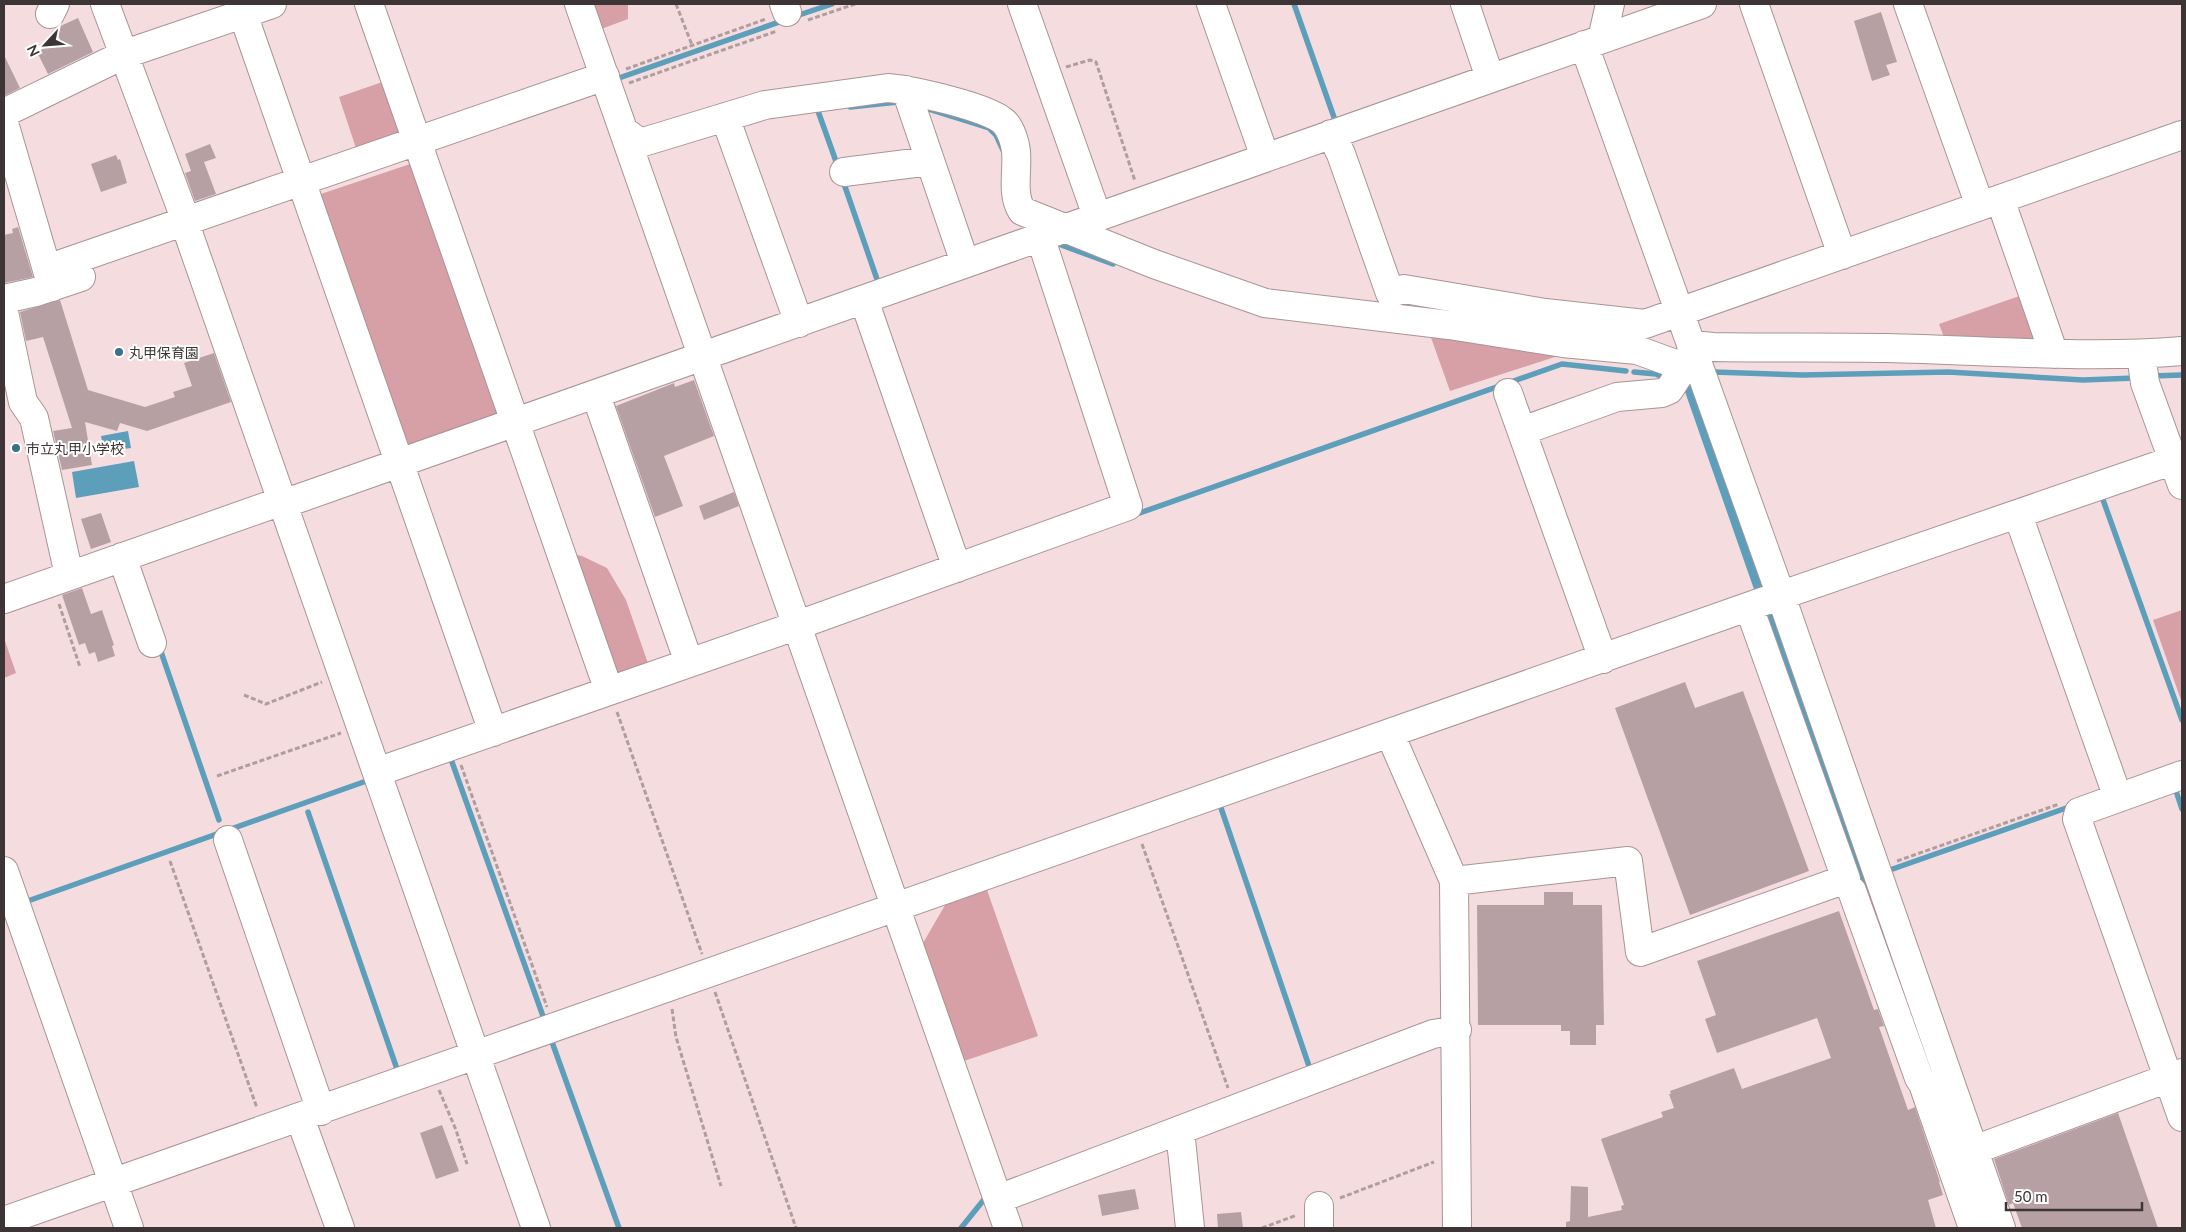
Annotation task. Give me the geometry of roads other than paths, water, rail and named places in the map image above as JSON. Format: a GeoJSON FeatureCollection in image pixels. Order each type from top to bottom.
{"type":"FeatureCollection","features":[{"type":"Feature","properties":{"kind":"street"},"geometry":{"type":"LineString","coordinates":[[105,4],[125,54],[188,230],[536,1228]]}},
{"type":"Feature","properties":{"kind":"street"},"geometry":{"type":"LineString","coordinates":[[4,113],[125,54],[272,4]]}},
{"type":"Feature","properties":{"kind":"street"},"geometry":{"type":"LineString","coordinates":[[369,4],[609,691]]}},
{"type":"Feature","properties":{"kind":"street"},"geometry":{"type":"LineString","coordinates":[[579,4],[1008,1228]]}},
{"type":"Feature","properties":{"kind":"street"},"geometry":{"type":"LineString","coordinates":[[1022,4],[1097,216]]}},
{"type":"Feature","properties":{"kind":"street"},"geometry":{"type":"LineString","coordinates":[[1211,4],[1265,157]]}},
{"type":"Feature","properties":{"kind":"street"},"geometry":{"type":"LineString","coordinates":[[1465,4],[1490,78]]}},
{"type":"Feature","properties":{"kind":"street"},"geometry":{"type":"LineString","coordinates":[[1610,4],[1593,42],[1765,601],[1846,879],[1857,885],[1974,1150],[2001,1228]]}},
{"type":"Feature","properties":{"kind":"street"},"geometry":{"type":"LineString","coordinates":[[4,600],[60,578],[399,464],[596,395],[1141,200],[1702,4]]}},
{"type":"Feature","properties":{"kind":"street"},"geometry":{"type":"LineString","coordinates":[[1754,4],[1842,255]]}},
{"type":"Feature","properties":{"kind":"street"},"geometry":{"type":"LineString","coordinates":[[1908,4],[1995,206],[2054,354]]}},
{"type":"Feature","properties":{"kind":"street"},"geometry":{"type":"LineString","coordinates":[[242,14],[493,732]]}},
{"type":"Feature","properties":{"kind":"street"},"geometry":{"type":"LineString","coordinates":[[4,299],[49,278],[188,230],[301,182],[418,141],[607,83]]}},
{"type":"Feature","properties":{"kind":"street"},"geometry":{"type":"LineString","coordinates":[[624,131],[640,143],[765,104],[888,88],[906,90],[989,112],[1005,122],[1014,139],[1016,150],[1016,202],[1022,211],[1051,232],[1265,303],[1637,350],[1687,343],[1995,206],[2182,135]]}},
{"type":"Feature","properties":{"kind":"street"},"geometry":{"type":"LineString","coordinates":[[906,90],[965,263]]}},
{"type":"Feature","properties":{"kind":"street"},"geometry":{"type":"LineString","coordinates":[[725,117],[799,323]]}},
{"type":"Feature","properties":{"kind":"street"},"geometry":{"type":"LineString","coordinates":[[4,123],[49,278]]}},
{"type":"Feature","properties":{"kind":"street"},"geometry":{"type":"LineString","coordinates":[[1331,134],[1341,154],[1390,293],[1404,289],[1545,313],[1645,324],[1687,343],[1713,347],[1887,348],[2054,354],[2141,354],[2182,351]]}},
{"type":"Feature","properties":{"kind":"street"},"geometry":{"type":"LineString","coordinates":[[1522,431],[1617,397],[1662,393],[1669,390],[1687,343],[1842,255],[1995,206],[2182,152]]}},
{"type":"Feature","properties":{"kind":"street"},"geometry":{"type":"LineString","coordinates":[[844,172],[930,161]]}},
{"type":"Feature","properties":{"kind":"street"},"geometry":{"type":"LineString","coordinates":[[377,772],[798,625],[1128,506],[1051,232]]}},
{"type":"Feature","properties":{"kind":"street"},"geometry":{"type":"LineString","coordinates":[[864,300],[957,568]]}},
{"type":"Feature","properties":{"kind":"street"},"geometry":{"type":"LineString","coordinates":[[4,312],[23,402],[34,418],[60,578]]}},
{"type":"Feature","properties":{"kind":"street"},"geometry":{"type":"LineString","coordinates":[[4,1221],[1765,601],[2018,515],[2179,468],[2145,383],[2141,354]]}},
{"type":"Feature","properties":{"kind":"street"},"geometry":{"type":"LineString","coordinates":[[1508,393],[1603,658]]}},
{"type":"Feature","properties":{"kind":"street"},"geometry":{"type":"LineString","coordinates":[[596,395],[689,663]]}},
{"type":"Feature","properties":{"kind":"street"},"geometry":{"type":"LineString","coordinates":[[2018,515],[2118,798]]}},
{"type":"Feature","properties":{"kind":"street"},"geometry":{"type":"LineString","coordinates":[[122,557],[152,643]]}},
{"type":"Feature","properties":{"kind":"street"},"geometry":{"type":"LineString","coordinates":[[1765,601],[1918,1078],[1923,1084],[1973,1228]]}},
{"type":"Feature","properties":{"kind":"street"},"geometry":{"type":"LineString","coordinates":[[1390,734],[1455,888],[1457,1228]]}},
{"type":"Feature","properties":{"kind":"street"},"geometry":{"type":"LineString","coordinates":[[2182,775],[2080,812],[2077,819],[2175,1075],[2182,1118]]}},
{"type":"Feature","properties":{"kind":"street"},"geometry":{"type":"LineString","coordinates":[[228,840],[310,1114],[340,1228]]}},
{"type":"Feature","properties":{"kind":"street"},"geometry":{"type":"LineString","coordinates":[[4,871],[129,1228]]}},
{"type":"Feature","properties":{"kind":"street"},"geometry":{"type":"LineString","coordinates":[[1455,888],[1619,876],[1632,969],[1681,945],[1857,885]]}},
{"type":"Feature","properties":{"kind":"street"},"geometry":{"type":"LineString","coordinates":[[998,1199],[1433,1034],[1457,1030]]}},
{"type":"Feature","properties":{"kind":"street"},"geometry":{"type":"LineString","coordinates":[[1974,1150],[2175,1075]]}},
{"type":"Feature","properties":{"kind":"street"},"geometry":{"type":"LineString","coordinates":[[1180,1130],[1190,1228]]}},
{"type":"Feature","properties":{"kind":"water"},"geometry":{"type":"Polygon","coordinates":[[[1691,384],[1989,1228],[1977,1228],[1683,386],[1691,384]]]}},
{"type":"Feature","properties":{"kind":"water"},"geometry":{"type":"Polygon","coordinates":[[[128,431],[131,448],[104,452],[101,436],[128,431]]]}},
{"type":"Feature","properties":{"kind":"water"},"geometry":{"type":"Polygon","coordinates":[[[134,461],[139,487],[76,498],[72,472],[134,461]]]}},
{"type":"Feature","properties":{"kind":"waterway"},"geometry":{"type":"LineString","coordinates":[[793,17],[832,4]]}},
{"type":"Feature","properties":{"kind":"waterway"},"geometry":{"type":"LineString","coordinates":[[1294,4],[1336,123]]}},
{"type":"Feature","properties":{"kind":"waterway"},"geometry":{"type":"LineString","coordinates":[[619,78],[785,20]]}},
{"type":"Feature","properties":{"kind":"waterway"},"geometry":{"type":"LineString","coordinates":[[850,107],[898,102]]}},
{"type":"Feature","properties":{"kind":"waterway"},"geometry":{"type":"LineString","coordinates":[[925,108],[989,128],[996,135],[1003,150]]}},
{"type":"Feature","properties":{"kind":"waterway"},"geometry":{"type":"LineString","coordinates":[[818,111],[838,167]]}},
{"type":"Feature","properties":{"kind":"waterway"},"geometry":{"type":"LineString","coordinates":[[842,178],[879,285]]}},
{"type":"Feature","properties":{"kind":"waterway"},"geometry":{"type":"LineString","coordinates":[[1053,242],[1113,264]]}},
{"type":"Feature","properties":{"kind":"waterway"},"geometry":{"type":"LineString","coordinates":[[1134,515],[1562,364],[1626,371]]}},
{"type":"Feature","properties":{"kind":"waterway"},"geometry":{"type":"LineString","coordinates":[[1634,372],[1656,374],[1667,379]]}},
{"type":"Feature","properties":{"kind":"waterway"},"geometry":{"type":"LineString","coordinates":[[1713,372],[1803,375],[1948,372],[2083,380],[2135,378]]}},
{"type":"Feature","properties":{"kind":"waterway"},"geometry":{"type":"LineString","coordinates":[[2152,376],[2182,375]]}},
{"type":"Feature","properties":{"kind":"waterway"},"geometry":{"type":"LineString","coordinates":[[2102,497],[2182,720]]}},
{"type":"Feature","properties":{"kind":"waterway"},"geometry":{"type":"LineString","coordinates":[[159,646],[219,820]]}},
{"type":"Feature","properties":{"kind":"waterway"},"geometry":{"type":"LineString","coordinates":[[452,762],[544,1019]]}},
{"type":"Feature","properties":{"kind":"waterway"},"geometry":{"type":"LineString","coordinates":[[25,902],[372,779]]}},
{"type":"Feature","properties":{"kind":"waterway"},"geometry":{"type":"LineString","coordinates":[[2174,785],[2182,809]]}},
{"type":"Feature","properties":{"kind":"waterway"},"geometry":{"type":"LineString","coordinates":[[1220,805],[1309,1066]]}},
{"type":"Feature","properties":{"kind":"waterway"},"geometry":{"type":"LineString","coordinates":[[1887,871],[2072,806]]}},
{"type":"Feature","properties":{"kind":"waterway"},"geometry":{"type":"LineString","coordinates":[[308,812],[397,1069]]}},
{"type":"Feature","properties":{"kind":"waterway"},"geometry":{"type":"LineString","coordinates":[[552,1042],[619,1228]]}},
{"type":"Feature","properties":{"kind":"waterway"},"geometry":{"type":"LineString","coordinates":[[961,1228],[986,1197]]}},
{"type":"Feature","properties":{"kind":"place","name":"丸甲保育園"},"geometry":{"type":"Point","coordinates":[119,352]}},
{"type":"Feature","properties":{"kind":"place","name":"市立丸甲小学校"},"geometry":{"type":"Point","coordinates":[16,448]}}]}
